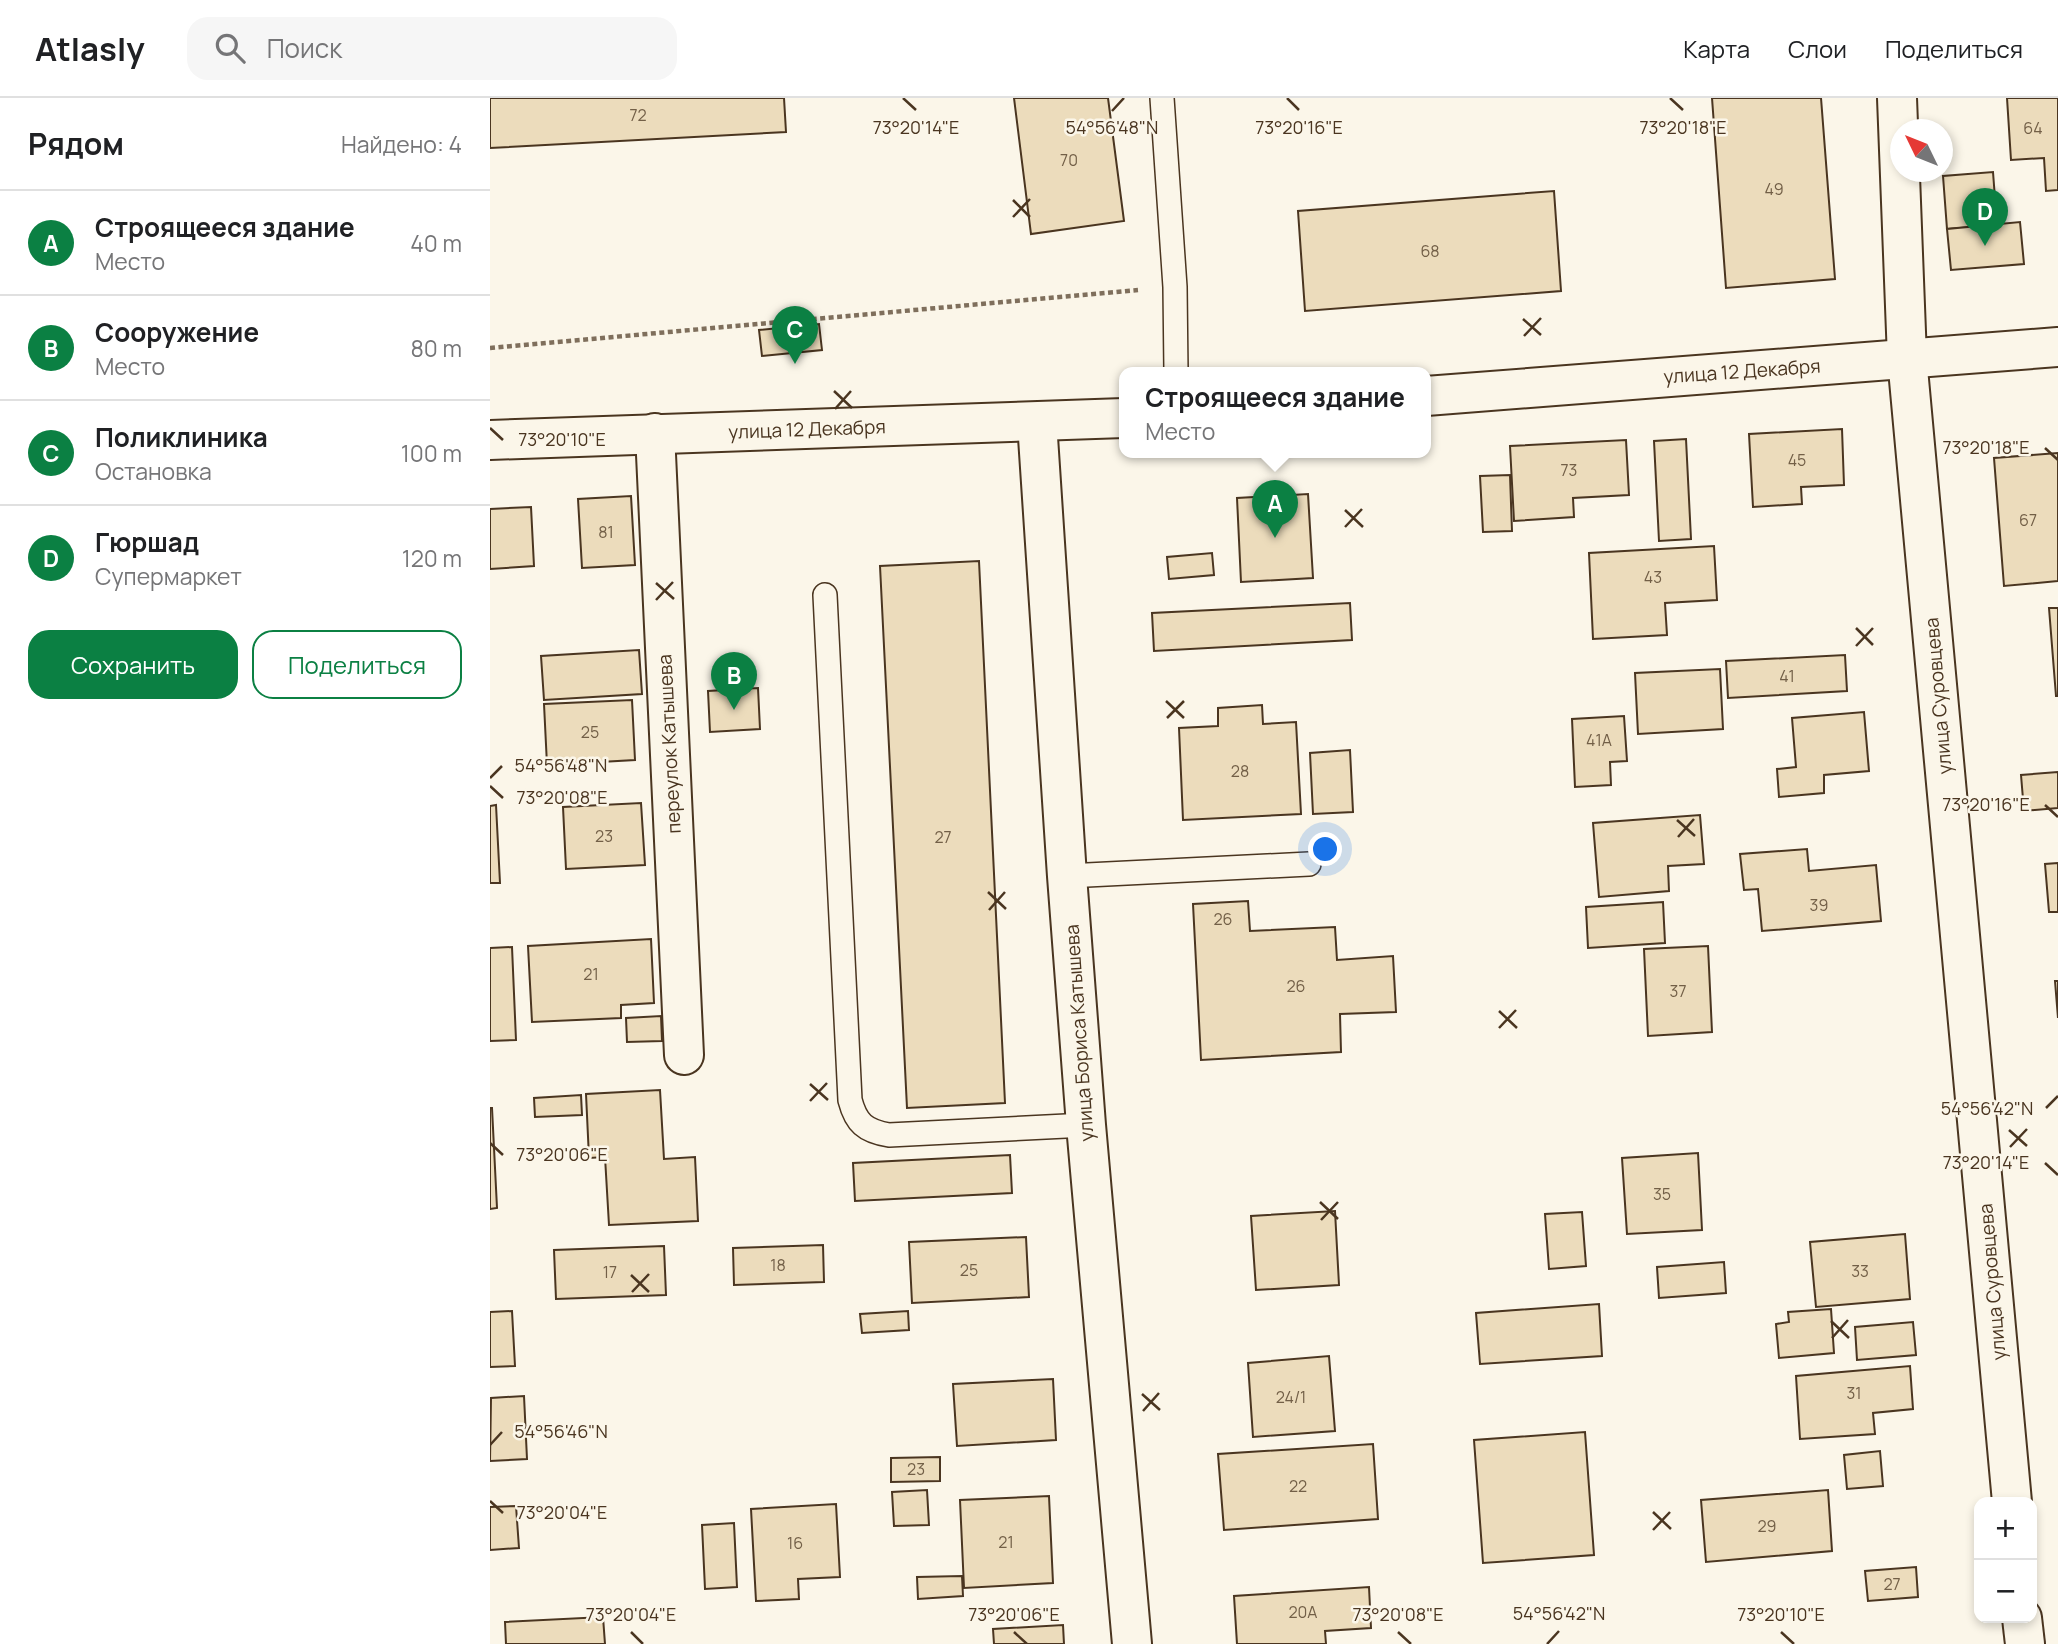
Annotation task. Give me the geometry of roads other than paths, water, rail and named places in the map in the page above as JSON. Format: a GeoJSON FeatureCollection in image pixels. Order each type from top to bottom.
{"type":"FeatureCollection","features":[{"type":"Feature","properties":{"kind":"street","name":"улица Суровцева"},"geometry":{"type":"LineString","coordinates":[[1897,98],[1907,358],[2012,1497]]}},
{"type":"Feature","properties":{"kind":"street","name":"улица 12 Декабря"},"geometry":{"type":"LineString","coordinates":[[1431,396],[2058,347]]}},
{"type":"Feature","properties":{"kind":"street","name":"улица 12 Декабря"},"geometry":{"type":"LineString","coordinates":[[490,440],[1119,418]]}},
{"type":"Feature","properties":{"kind":"street","name":"улица Бориса Катышева"},"geometry":{"type":"LineString","coordinates":[[1037,422],[1086,1125],[1132,1644]]}},
{"type":"Feature","properties":{"kind":"street","name":"переулок Катышева"},"geometry":{"type":"LineString","coordinates":[[655,433],[684,1055]]}},
{"type":"Feature","properties":{"kind":"street"},"geometry":{"type":"LineString","coordinates":[[2023,1623],[2025,1644]]}},
{"type":"Feature","properties":{"kind":"lane"},"geometry":{"type":"LineString","coordinates":[[1162,98],[1175,287],[1176,367]]}},
{"type":"Feature","properties":{"kind":"lane"},"geometry":{"type":"LineString","coordinates":[[825,595],[850,1100],[854,1114],[863,1126],[875,1133],[889,1135],[1086,1125]]}},
{"type":"Feature","properties":{"kind":"lane"},"geometry":{"type":"LineString","coordinates":[[1067,876],[1309,864]]}},
{"type":"Feature","properties":{"kind":"place","name":"Гюршад"},"geometry":{"type":"Point","coordinates":[1985,246]}},
{"type":"Feature","properties":{"kind":"place","name":"Поликлиника"},"geometry":{"type":"Point","coordinates":[795,364]}},
{"type":"Feature","properties":{"kind":"place","name":"Строящееся здание"},"geometry":{"type":"Point","coordinates":[1275,538]}},
{"type":"Feature","properties":{"kind":"place","name":"Сооружение"},"geometry":{"type":"Point","coordinates":[734,710]}}]}
